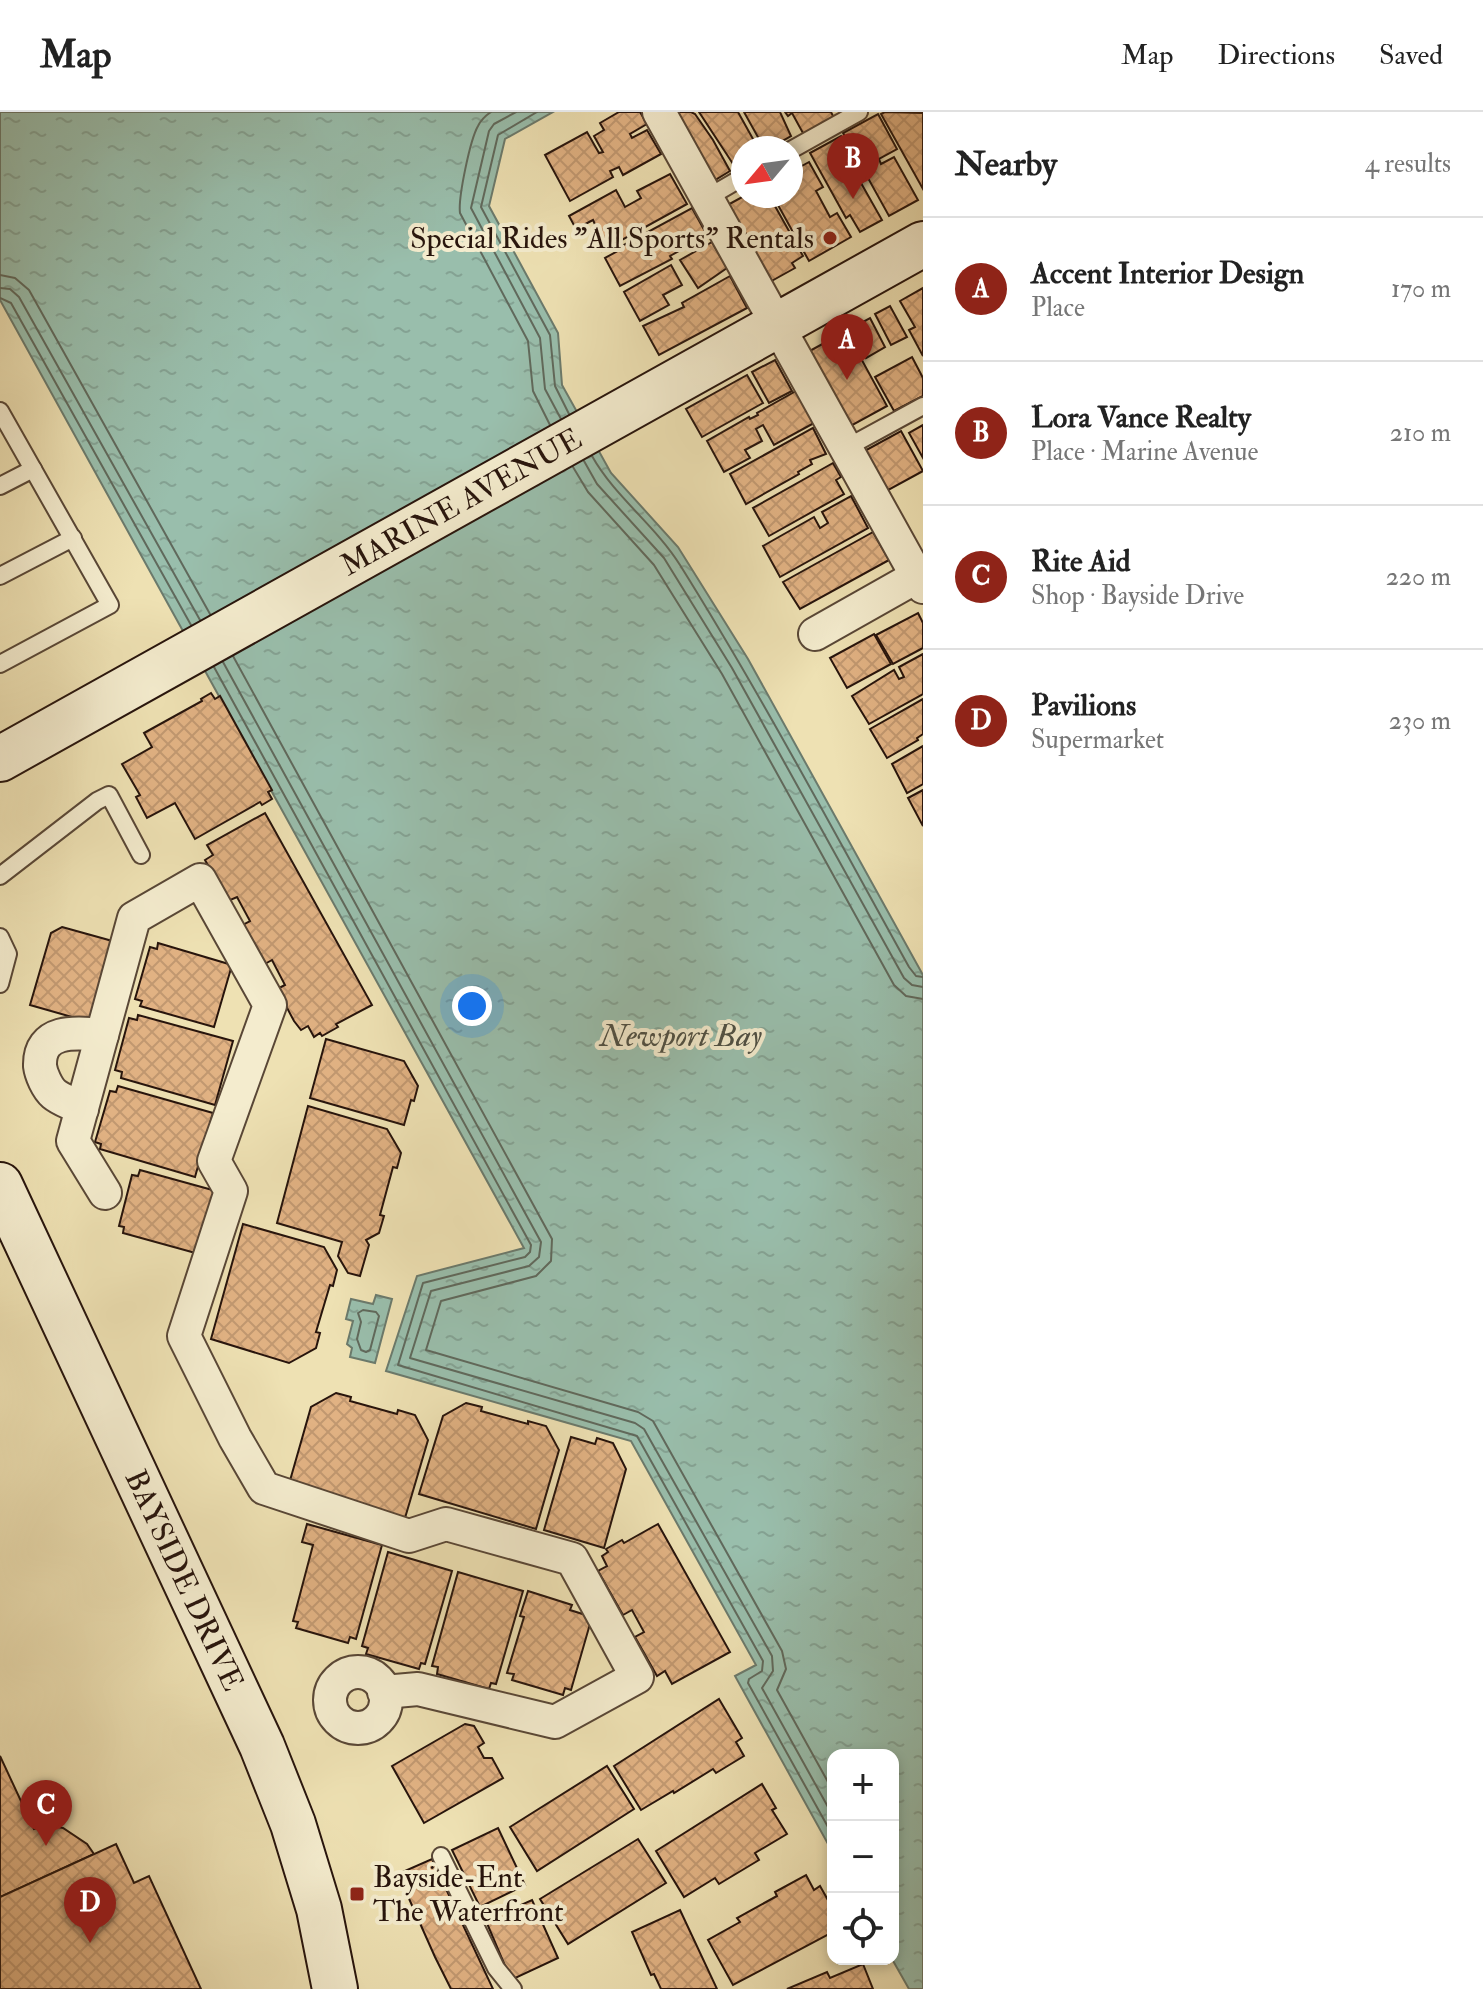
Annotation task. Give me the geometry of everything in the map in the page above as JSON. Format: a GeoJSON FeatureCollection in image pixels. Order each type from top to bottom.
{"type":"FeatureCollection","features":[{"type":"Feature","properties":{"kind":"street"},"geometry":{"type":"LineString","coordinates":[[659,112],[921,579],[815,634]]}},
{"type":"Feature","properties":{"kind":"street","name":"MARINE AVENUE"},"geometry":{"type":"LineString","coordinates":[[0,759],[923,244]]}},
{"type":"Feature","properties":{"kind":"street"},"geometry":{"type":"LineString","coordinates":[[105,1193],[73,1141],[134,918],[200,880],[270,1005],[214,1161],[231,1191],[184,1336],[235,1438],[264,1488],[409,1536],[446,1524],[572,1559],[637,1677],[555,1722],[418,1689],[384,1692]]}},
{"type":"Feature","properties":{"kind":"street"},"geometry":{"type":"LineString","coordinates":[[82,1109],[53,1094],[40,1072],[40,1053],[51,1039],[74,1032],[102,1035]]}},
{"type":"Feature","properties":{"kind":"street","name":"BAYSIDE DRIVE"},"geometry":{"type":"LineString","coordinates":[[0,1185],[262,1746],[293,1824],[319,1909],[335,1989]]}},
{"type":"Feature","properties":{"kind":"lane"},"geometry":{"type":"LineString","coordinates":[[803,143],[859,112]]}},
{"type":"Feature","properties":{"kind":"lane"},"geometry":{"type":"LineString","coordinates":[[707,198],[731,184]]}},
{"type":"Feature","properties":{"kind":"lane"},"geometry":{"type":"LineString","coordinates":[[846,448],[923,406]]}},
{"type":"Feature","properties":{"kind":"lane"},"geometry":{"type":"LineString","coordinates":[[0,411],[110,605],[0,664]]}},
{"type":"Feature","properties":{"kind":"lane"},"geometry":{"type":"LineString","coordinates":[[0,486],[33,469]]}},
{"type":"Feature","properties":{"kind":"lane"},"geometry":{"type":"LineString","coordinates":[[0,576],[73,538]]}},
{"type":"Feature","properties":{"kind":"lane"},"geometry":{"type":"LineString","coordinates":[[0,876],[109,795],[141,855]]}},
{"type":"Feature","properties":{"kind":"lane"},"geometry":{"type":"LineString","coordinates":[[0,937],[8,954],[0,984]]}},
{"type":"Feature","properties":{"kind":"lane"},"geometry":{"type":"LineString","coordinates":[[441,1856],[496,1968],[513,1989]]}},
{"type":"Feature","properties":{"kind":"water","name":"Newport Bay"},"geometry":{"type":"Polygon","coordinates":[[[0,112],[553,112],[505,139],[489,206],[558,333],[562,385],[611,473],[678,547],[748,659],[923,975],[923,1989],[909,1989],[895,1965],[899,1965],[899,1749],[827,1749],[827,1842],[735,1676],[756,1665],[631,1441],[386,1371],[417,1276],[524,1248],[0,300],[0,112]]]}},
{"type":"Feature","properties":{"kind":"water"},"geometry":{"type":"Polygon","coordinates":[[[376,1295],[392,1299],[375,1363],[350,1357],[352,1348],[347,1344],[353,1321],[346,1319],[351,1299],[373,1304],[376,1295]]]}},
{"type":"Feature","properties":{"kind":"building"},"geometry":{"type":"Polygon","coordinates":[[[619,112],[640,112],[647,124],[630,134],[632,138],[647,130],[661,154],[623,175],[619,167],[610,171],[613,177],[570,201],[545,155],[587,132],[599,153],[603,152],[594,136],[604,130],[600,123],[619,112]]]}},
{"type":"Feature","properties":{"kind":"building"},"geometry":{"type":"Polygon","coordinates":[[[665,112],[695,114],[730,171],[707,185],[665,112]]]}},
{"type":"Feature","properties":{"kind":"building"},"geometry":{"type":"Polygon","coordinates":[[[699,112],[738,112],[751,136],[731,136],[731,161],[699,112]]]}},
{"type":"Feature","properties":{"kind":"building"},"geometry":{"type":"Polygon","coordinates":[[[744,112],[780,112],[791,136],[757,136],[744,112]]]}},
{"type":"Feature","properties":{"kind":"building"},"geometry":{"type":"Polygon","coordinates":[[[785,112],[831,112],[834,118],[804,135],[792,113],[788,116],[785,112]]]}},
{"type":"Feature","properties":{"kind":"building"},"geometry":{"type":"Polygon","coordinates":[[[923,113],[923,189],[881,114],[923,113]]]}},
{"type":"Feature","properties":{"kind":"building"},"geometry":{"type":"Polygon","coordinates":[[[878,114],[897,149],[879,159],[881,164],[894,157],[918,200],[889,216],[843,133],[878,114]]]}},
{"type":"Feature","properties":{"kind":"building"},"geometry":{"type":"Polygon","coordinates":[[[841,136],[865,180],[861,183],[882,220],[860,232],[850,215],[846,218],[810,153],[841,136]]]}},
{"type":"Feature","properties":{"kind":"building"},"geometry":{"type":"Polygon","coordinates":[[[809,162],[823,187],[816,191],[830,217],[837,213],[851,237],[809,261],[780,208],[803,208],[803,165],[809,162]]]}},
{"type":"Feature","properties":{"kind":"building"},"geometry":{"type":"Polygon","coordinates":[[[670,174],[687,204],[602,251],[593,234],[598,231],[593,220],[576,229],[569,216],[616,190],[625,207],[641,198],[637,191],[670,174]]]}},
{"type":"Feature","properties":{"kind":"building"},"geometry":{"type":"Polygon","coordinates":[[[731,203],[731,208],[776,208],[803,256],[792,263],[795,268],[768,283],[724,207],[731,203]]]}},
{"type":"Feature","properties":{"kind":"building"},"geometry":{"type":"Polygon","coordinates":[[[692,208],[707,235],[670,256],[672,259],[620,286],[605,258],[692,208]]]}},
{"type":"Feature","properties":{"kind":"building"},"geometry":{"type":"Polygon","coordinates":[[[712,242],[727,268],[698,288],[680,260],[712,242]]]}},
{"type":"Feature","properties":{"kind":"building"},"geometry":{"type":"Polygon","coordinates":[[[671,265],[682,285],[663,295],[669,305],[640,321],[624,292],[671,265]]]}},
{"type":"Feature","properties":{"kind":"building"},"geometry":{"type":"Polygon","coordinates":[[[730,276],[747,308],[659,355],[643,326],[684,307],[682,303],[730,276]]]}},
{"type":"Feature","properties":{"kind":"building"},"geometry":{"type":"Polygon","coordinates":[[[923,288],[923,356],[909,330],[915,327],[900,301],[923,288]]]}},
{"type":"Feature","properties":{"kind":"building"},"geometry":{"type":"Polygon","coordinates":[[[890,306],[907,337],[891,345],[875,314],[890,306]]]}},
{"type":"Feature","properties":{"kind":"building"},"geometry":{"type":"Polygon","coordinates":[[[870,318],[885,347],[866,358],[850,329],[870,318]]]}},
{"type":"Feature","properties":{"kind":"building"},"geometry":{"type":"Polygon","coordinates":[[[846,331],[887,406],[847,428],[806,353],[846,331]]]}},
{"type":"Feature","properties":{"kind":"building"},"geometry":{"type":"Polygon","coordinates":[[[912,357],[923,378],[923,396],[894,411],[875,377],[912,357]]]}},
{"type":"Feature","properties":{"kind":"building"},"geometry":{"type":"Polygon","coordinates":[[[775,360],[792,391],[769,403],[752,372],[775,360]]]}},
{"type":"Feature","properties":{"kind":"building"},"geometry":{"type":"Polygon","coordinates":[[[747,375],[763,403],[702,437],[686,409],[747,375]]]}},
{"type":"Feature","properties":{"kind":"building"},"geometry":{"type":"Polygon","coordinates":[[[796,391],[814,423],[774,445],[763,425],[756,429],[762,441],[745,450],[750,458],[724,472],[707,441],[796,391]]]}},
{"type":"Feature","properties":{"kind":"building"},"geometry":{"type":"Polygon","coordinates":[[[923,425],[923,458],[909,433],[923,425]]]}},
{"type":"Feature","properties":{"kind":"building"},"geometry":{"type":"Polygon","coordinates":[[[813,428],[826,454],[810,460],[812,464],[799,474],[746,504],[730,474],[813,428]]]}},
{"type":"Feature","properties":{"kind":"building"},"geometry":{"type":"Polygon","coordinates":[[[901,431],[923,471],[881,494],[859,454],[901,431]]]}},
{"type":"Feature","properties":{"kind":"building"},"geometry":{"type":"Polygon","coordinates":[[[833,463],[841,477],[836,480],[844,494],[769,536],[753,508],[833,463]]]}},
{"type":"Feature","properties":{"kind":"building"},"geometry":{"type":"Polygon","coordinates":[[[851,496],[868,528],[780,577],[763,546],[814,517],[820,528],[828,523],[822,512],[851,496]]]}},
{"type":"Feature","properties":{"kind":"building"},"geometry":{"type":"Polygon","coordinates":[[[873,532],[889,560],[800,609],[783,582],[873,532]]]}},
{"type":"Feature","properties":{"kind":"building"},"geometry":{"type":"Polygon","coordinates":[[[918,613],[923,623],[923,648],[893,664],[876,635],[918,613]]]}},
{"type":"Feature","properties":{"kind":"building"},"geometry":{"type":"Polygon","coordinates":[[[874,634],[891,664],[847,688],[830,658],[874,634]]]}},
{"type":"Feature","properties":{"kind":"building"},"geometry":{"type":"Polygon","coordinates":[[[923,654],[923,694],[869,724],[852,696],[894,670],[899,679],[904,677],[899,667],[923,654]]]}},
{"type":"Feature","properties":{"kind":"building"},"geometry":{"type":"Polygon","coordinates":[[[211,693],[215,699],[220,696],[272,790],[268,792],[272,799],[262,805],[260,802],[195,839],[175,803],[147,818],[136,797],[140,795],[122,764],[152,747],[144,733],[211,693]]]}},
{"type":"Feature","properties":{"kind":"building"},"geometry":{"type":"Polygon","coordinates":[[[923,699],[923,734],[887,758],[870,729],[923,699]]]}},
{"type":"Feature","properties":{"kind":"building"},"geometry":{"type":"Polygon","coordinates":[[[923,746],[923,784],[907,793],[892,764],[923,746]]]}},
{"type":"Feature","properties":{"kind":"building"},"geometry":{"type":"Polygon","coordinates":[[[923,790],[923,826],[908,798],[923,790]]]}},
{"type":"Feature","properties":{"kind":"building"},"geometry":{"type":"Polygon","coordinates":[[[265,813],[372,1005],[336,1024],[338,1027],[322,1036],[320,1033],[314,1037],[308,1026],[301,1030],[294,1021],[277,989],[285,985],[272,960],[263,965],[241,926],[250,921],[237,897],[228,901],[205,860],[213,855],[207,845],[265,813]]]}},
{"type":"Feature","properties":{"kind":"building"},"geometry":{"type":"Polygon","coordinates":[[[62,927],[116,942],[93,1023],[30,1005],[51,933],[62,927]]]}},
{"type":"Feature","properties":{"kind":"building"},"geometry":{"type":"Polygon","coordinates":[[[158,943],[232,965],[214,1027],[140,1006],[142,1001],[135,999],[150,947],[157,949],[158,943]]]}},
{"type":"Feature","properties":{"kind":"building"},"geometry":{"type":"Polygon","coordinates":[[[138,1015],[233,1041],[215,1105],[121,1078],[122,1072],[115,1070],[129,1018],[137,1020],[138,1015]]]}},
{"type":"Feature","properties":{"kind":"building"},"geometry":{"type":"Polygon","coordinates":[[[326,1039],[404,1061],[418,1086],[404,1125],[310,1098],[326,1039]]]}},
{"type":"Feature","properties":{"kind":"building"},"geometry":{"type":"Polygon","coordinates":[[[118,1086],[213,1113],[195,1177],[100,1149],[101,1144],[95,1142],[110,1091],[116,1092],[118,1086]]]}},
{"type":"Feature","properties":{"kind":"building"},"geometry":{"type":"Polygon","coordinates":[[[308,1106],[387,1129],[401,1153],[397,1168],[393,1167],[380,1215],[384,1216],[379,1233],[366,1240],[369,1245],[360,1276],[348,1273],[338,1256],[342,1242],[277,1223],[308,1106]]]}},
{"type":"Feature","properties":{"kind":"building"},"geometry":{"type":"Polygon","coordinates":[[[140,1170],[216,1191],[199,1254],[123,1233],[124,1227],[119,1226],[132,1175],[138,1176],[140,1170]]]}},
{"type":"Feature","properties":{"kind":"building"},"geometry":{"type":"Polygon","coordinates":[[[243,1224],[324,1247],[337,1270],[316,1332],[320,1333],[316,1348],[289,1363],[211,1339],[243,1224]]]}},
{"type":"Feature","properties":{"kind":"building"},"geometry":{"type":"Polygon","coordinates":[[[336,1393],[351,1397],[350,1401],[397,1414],[398,1410],[415,1415],[428,1440],[405,1518],[289,1484],[311,1407],[336,1393]]]}},
{"type":"Feature","properties":{"kind":"building"},"geometry":{"type":"Polygon","coordinates":[[[466,1403],[482,1407],[481,1411],[546,1426],[559,1450],[536,1529],[419,1494],[443,1416],[466,1403]]]}},
{"type":"Feature","properties":{"kind":"building"},"geometry":{"type":"Polygon","coordinates":[[[571,1437],[595,1444],[597,1438],[613,1443],[626,1469],[604,1548],[544,1530],[571,1437]]]}},
{"type":"Feature","properties":{"kind":"building"},"geometry":{"type":"Polygon","coordinates":[[[307,1524],[382,1545],[356,1639],[350,1637],[348,1643],[296,1628],[298,1622],[293,1621],[313,1545],[302,1542],[307,1524]]]}},
{"type":"Feature","properties":{"kind":"building"},"geometry":{"type":"Polygon","coordinates":[[[658,1524],[730,1652],[672,1684],[665,1671],[657,1676],[635,1637],[644,1632],[632,1610],[623,1615],[598,1571],[607,1566],[602,1556],[608,1552],[606,1549],[658,1524]]]}},
{"type":"Feature","properties":{"kind":"building"},"geometry":{"type":"Polygon","coordinates":[[[388,1552],[452,1571],[425,1664],[421,1663],[419,1669],[366,1654],[368,1648],[362,1646],[388,1552]]]}},
{"type":"Feature","properties":{"kind":"building"},"geometry":{"type":"Polygon","coordinates":[[[458,1572],[523,1591],[496,1684],[491,1683],[489,1689],[437,1674],[438,1667],[432,1666],[458,1572]]]}},
{"type":"Feature","properties":{"kind":"building"},"geometry":{"type":"Polygon","coordinates":[[[528,1591],[572,1605],[570,1610],[592,1617],[571,1690],[565,1688],[563,1695],[512,1680],[514,1674],[507,1673],[524,1617],[520,1616],[528,1591]]]}},
{"type":"Feature","properties":{"kind":"building"},"geometry":{"type":"Polygon","coordinates":[[[719,1699],[742,1738],[736,1742],[744,1756],[716,1773],[713,1769],[641,1810],[614,1766],[719,1699]]]}},
{"type":"Feature","properties":{"kind":"building"},"geometry":{"type":"Polygon","coordinates":[[[465,1724],[474,1726],[484,1743],[478,1747],[484,1758],[492,1758],[503,1778],[424,1823],[392,1766],[465,1724]]]}},
{"type":"Feature","properties":{"kind":"building"},"geometry":{"type":"Polygon","coordinates":[[[0,1756],[34,1829],[48,1825],[63,1828],[87,1844],[94,1854],[0,1897],[0,1756]]]}},
{"type":"Feature","properties":{"kind":"building"},"geometry":{"type":"Polygon","coordinates":[[[607,1766],[634,1809],[537,1871],[510,1827],[607,1766]]]}},
{"type":"Feature","properties":{"kind":"building"},"geometry":{"type":"Polygon","coordinates":[[[762,1784],[776,1808],[772,1810],[787,1834],[755,1853],[759,1860],[719,1884],[715,1878],[684,1897],[656,1851],[762,1784]]]}},
{"type":"Feature","properties":{"kind":"building"},"geometry":{"type":"Polygon","coordinates":[[[498,1828],[525,1885],[480,1907],[452,1850],[498,1828]]]}},
{"type":"Feature","properties":{"kind":"building"},"geometry":{"type":"Polygon","coordinates":[[[638,1839],[666,1883],[568,1944],[540,1899],[638,1839]]]}},
{"type":"Feature","properties":{"kind":"building"},"geometry":{"type":"Polygon","coordinates":[[[116,1844],[134,1883],[149,1876],[201,1989],[0,1989],[0,1897],[116,1844]]]}},
{"type":"Feature","properties":{"kind":"building"},"geometry":{"type":"Polygon","coordinates":[[[432,1859],[493,1989],[451,1989],[435,1957],[398,1874],[432,1859]]]}},
{"type":"Feature","properties":{"kind":"building"},"geometry":{"type":"Polygon","coordinates":[[[806,1875],[814,1890],[820,1886],[827,1898],[827,1935],[733,1985],[708,1940],[740,1922],[737,1918],[777,1896],[775,1892],[806,1875]]]}},
{"type":"Feature","properties":{"kind":"building"},"geometry":{"type":"Polygon","coordinates":[[[532,1900],[558,1958],[511,1980],[486,1921],[532,1900]]]}},
{"type":"Feature","properties":{"kind":"building"},"geometry":{"type":"Polygon","coordinates":[[[680,1910],[717,1989],[661,1989],[654,1974],[651,1975],[632,1932],[680,1910]]]}},
{"type":"Feature","properties":{"kind":"building"},"geometry":{"type":"Polygon","coordinates":[[[863,1965],[873,1989],[787,1989],[827,1972],[830,1978],[863,1965]]]}},
{"type":"Feature","properties":{"kind":"place","name":"Lora Vance Realty"},"geometry":{"type":"Point","coordinates":[853,199]}},
{"type":"Feature","properties":{"kind":"place","name":"Special Rides \"All Sports\" Rentals"},"geometry":{"type":"Point","coordinates":[830,238]}},
{"type":"Feature","properties":{"kind":"place","name":"Accent Interior Design"},"geometry":{"type":"Point","coordinates":[847,380]}},
{"type":"Feature","properties":{"kind":"place","name":"Rite Aid"},"geometry":{"type":"Point","coordinates":[46,1846]}},
{"type":"Feature","properties":{"kind":"place","name":"Bayside-Ent The Waterfront"},"geometry":{"type":"Point","coordinates":[357,1894]}},
{"type":"Feature","properties":{"kind":"place","name":"Pavilions"},"geometry":{"type":"Point","coordinates":[90,1943]}}]}
